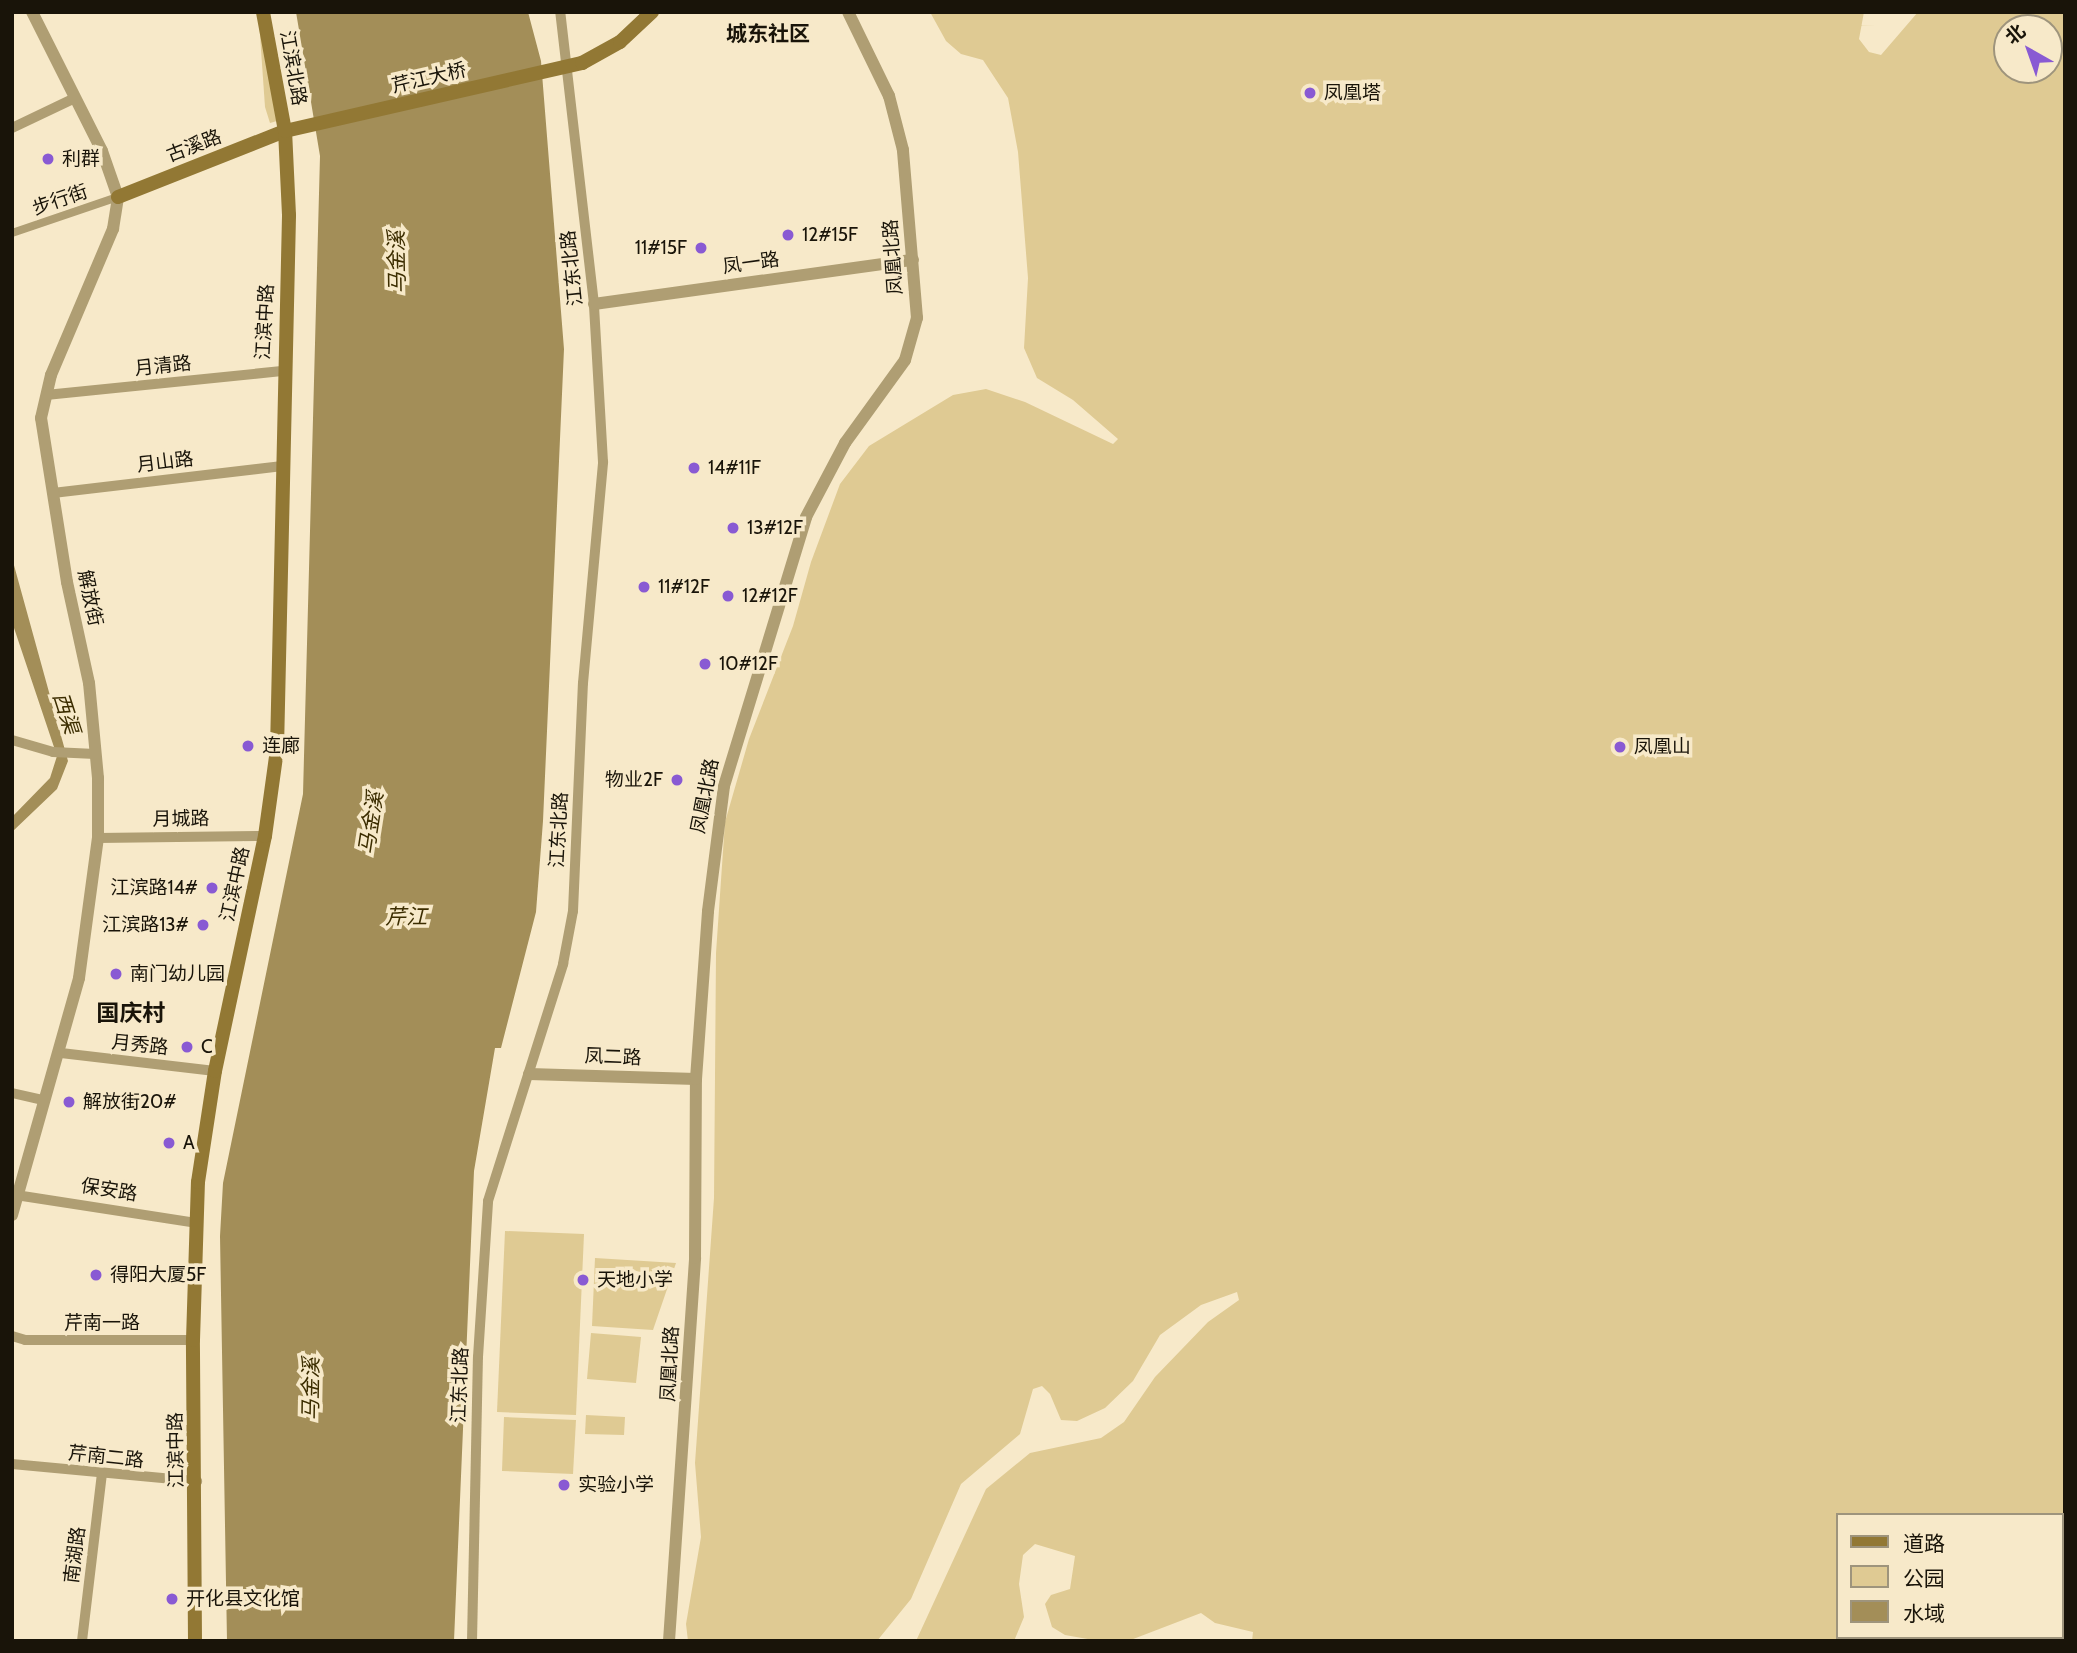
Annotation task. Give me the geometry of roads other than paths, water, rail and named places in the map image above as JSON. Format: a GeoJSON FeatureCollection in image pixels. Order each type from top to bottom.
{"type":"FeatureCollection","features":[{"type":"Feature","properties":{"kind":"main road","name":"江滨北路"},"geometry":{"type":"LineString","coordinates":[[263,12],[285,131]]}},
{"type":"Feature","properties":{"kind":"main road","name":"芹江大桥"},"geometry":{"type":"LineString","coordinates":[[285,131],[582,63],[620,42],[652,12]]}},
{"type":"Feature","properties":{"kind":"main road","name":"古溪路"},"geometry":{"type":"LineString","coordinates":[[118,197],[285,131]]}},
{"type":"Feature","properties":{"kind":"main road","name":"江滨中路"},"geometry":{"type":"LineString","coordinates":[[195,1641],[197,1481],[193,1340],[196,1223],[215,1071],[265,836],[277,749],[282,371],[289,215],[285,131]]}},
{"type":"Feature","properties":{"kind":"street"},"geometry":{"type":"LineString","coordinates":[[32,12],[75,98],[118,197]]}},
{"type":"Feature","properties":{"kind":"street","name":"江东北路"},"geometry":{"type":"LineString","coordinates":[[472,1641],[478,1357],[488,1201],[563,964],[573,911],[583,683],[603,462],[594,304],[560,12]]}},
{"type":"Feature","properties":{"kind":"street","name":"凤凰北路"},"geometry":{"type":"LineString","coordinates":[[669,1641],[694,1284],[696,1079],[715,849],[738,733],[806,517],[845,443],[892,380],[914,341],[913,260],[897,124],[875,64],[848,12]]}},
{"type":"Feature","properties":{"kind":"street"},"geometry":{"type":"LineString","coordinates":[[12,128],[75,98]]}},
{"type":"Feature","properties":{"kind":"street","name":"步行街"},"geometry":{"type":"LineString","coordinates":[[12,233],[118,197]]}},
{"type":"Feature","properties":{"kind":"street","name":"解放街"},"geometry":{"type":"LineString","coordinates":[[12,1215],[42,1100],[61,1053],[79,978],[98,838],[89,683],[41,435],[46,395],[113,229],[118,197]]}},
{"type":"Feature","properties":{"kind":"street","name":"凤一路"},"geometry":{"type":"LineString","coordinates":[[594,304],[913,260]]}},
{"type":"Feature","properties":{"kind":"street","name":"月清路"},"geometry":{"type":"LineString","coordinates":[[46,395],[282,371]]}},
{"type":"Feature","properties":{"kind":"street","name":"月山路"},"geometry":{"type":"LineString","coordinates":[[52,493],[282,466]]}},
{"type":"Feature","properties":{"kind":"street"},"geometry":{"type":"LineString","coordinates":[[12,740],[53,751],[95,754]]}},
{"type":"Feature","properties":{"kind":"street","name":"月城路"},"geometry":{"type":"LineString","coordinates":[[98,838],[265,836]]}},
{"type":"Feature","properties":{"kind":"street","name":"月秀路"},"geometry":{"type":"LineString","coordinates":[[61,1053],[215,1071]]}},
{"type":"Feature","properties":{"kind":"street","name":"凤二路"},"geometry":{"type":"LineString","coordinates":[[529,1074],[696,1079]]}},
{"type":"Feature","properties":{"kind":"street"},"geometry":{"type":"LineString","coordinates":[[12,1093],[42,1100]]}},
{"type":"Feature","properties":{"kind":"street","name":"保安路"},"geometry":{"type":"LineString","coordinates":[[16,1195],[196,1223]]}},
{"type":"Feature","properties":{"kind":"street","name":"芹南一路"},"geometry":{"type":"LineString","coordinates":[[12,1336],[25,1340],[193,1340]]}},
{"type":"Feature","properties":{"kind":"street","name":"芹南二路"},"geometry":{"type":"LineString","coordinates":[[12,1464],[197,1481]]}},
{"type":"Feature","properties":{"kind":"street","name":"南湖路"},"geometry":{"type":"LineString","coordinates":[[82,1641],[102,1474]]}},
{"type":"Feature","properties":{"kind":"water","name":"芹江"},"geometry":{"type":"Polygon","coordinates":[[[296,12],[528,12],[541,61],[564,349],[543,821],[536,912],[501,1048],[495,1048],[474,1171],[454,1641],[227,1641],[220,1236],[223,1183],[303,794],[320,156],[296,12]]]}},
{"type":"Feature","properties":{"kind":"water"},"geometry":{"type":"Polygon","coordinates":[[[12,558],[68,761],[57,789],[12,832],[12,817],[50,778],[57,756],[12,622],[12,558]]]}},
{"type":"Feature","properties":{"kind":"place","name":"凤凰塔"},"geometry":{"type":"Point","coordinates":[1310,93]}},
{"type":"Feature","properties":{"kind":"place","name":"利群"},"geometry":{"type":"Point","coordinates":[48,159]}},
{"type":"Feature","properties":{"kind":"place","name":"12#15F"},"geometry":{"type":"Point","coordinates":[788,235]}},
{"type":"Feature","properties":{"kind":"place","name":"11#15F"},"geometry":{"type":"Point","coordinates":[701,248]}},
{"type":"Feature","properties":{"kind":"place","name":"14#11F"},"geometry":{"type":"Point","coordinates":[694,468]}},
{"type":"Feature","properties":{"kind":"place","name":"13#12F"},"geometry":{"type":"Point","coordinates":[733,528]}},
{"type":"Feature","properties":{"kind":"place","name":"11#12F"},"geometry":{"type":"Point","coordinates":[644,587]}},
{"type":"Feature","properties":{"kind":"place","name":"12#12F"},"geometry":{"type":"Point","coordinates":[728,596]}},
{"type":"Feature","properties":{"kind":"place","name":"10#12F"},"geometry":{"type":"Point","coordinates":[705,664]}},
{"type":"Feature","properties":{"kind":"place","name":"连廊"},"geometry":{"type":"Point","coordinates":[248,746]}},
{"type":"Feature","properties":{"kind":"place","name":"凤凰山"},"geometry":{"type":"Point","coordinates":[1620,747]}},
{"type":"Feature","properties":{"kind":"place","name":"物业2F"},"geometry":{"type":"Point","coordinates":[677,780]}},
{"type":"Feature","properties":{"kind":"place","name":"江滨路14#"},"geometry":{"type":"Point","coordinates":[212,888]}},
{"type":"Feature","properties":{"kind":"place","name":"江滨路13#"},"geometry":{"type":"Point","coordinates":[203,925]}},
{"type":"Feature","properties":{"kind":"place","name":"南门幼儿园"},"geometry":{"type":"Point","coordinates":[116,974]}},
{"type":"Feature","properties":{"kind":"place","name":"C"},"geometry":{"type":"Point","coordinates":[187,1047]}},
{"type":"Feature","properties":{"kind":"place","name":"解放街20#"},"geometry":{"type":"Point","coordinates":[69,1102]}},
{"type":"Feature","properties":{"kind":"place","name":"A"},"geometry":{"type":"Point","coordinates":[169,1143]}},
{"type":"Feature","properties":{"kind":"place","name":"得阳大厦5F"},"geometry":{"type":"Point","coordinates":[96,1275]}},
{"type":"Feature","properties":{"kind":"place","name":"天地小学"},"geometry":{"type":"Point","coordinates":[583,1280]}},
{"type":"Feature","properties":{"kind":"place","name":"实验小学"},"geometry":{"type":"Point","coordinates":[564,1485]}},
{"type":"Feature","properties":{"kind":"place","name":"开化县文化馆"},"geometry":{"type":"Point","coordinates":[172,1599]}},
{"type":"Feature","properties":{"kind":"district","name":"城东社区"},"geometry":{"type":"Point","coordinates":[768,34]}},
{"type":"Feature","properties":{"kind":"district","name":"国庆村"},"geometry":{"type":"Point","coordinates":[131,1013]}},
{"type":"Feature","properties":{"kind":"water label","name":"马金溪"},"geometry":{"type":"Point","coordinates":[397,262]}},
{"type":"Feature","properties":{"kind":"water label","name":"西渠"},"geometry":{"type":"Point","coordinates":[66,713]}},
{"type":"Feature","properties":{"kind":"water label","name":"马金溪"},"geometry":{"type":"Point","coordinates":[371,823]}},
{"type":"Feature","properties":{"kind":"water label","name":"马金溪"},"geometry":{"type":"Point","coordinates":[311,1389]}}]}
